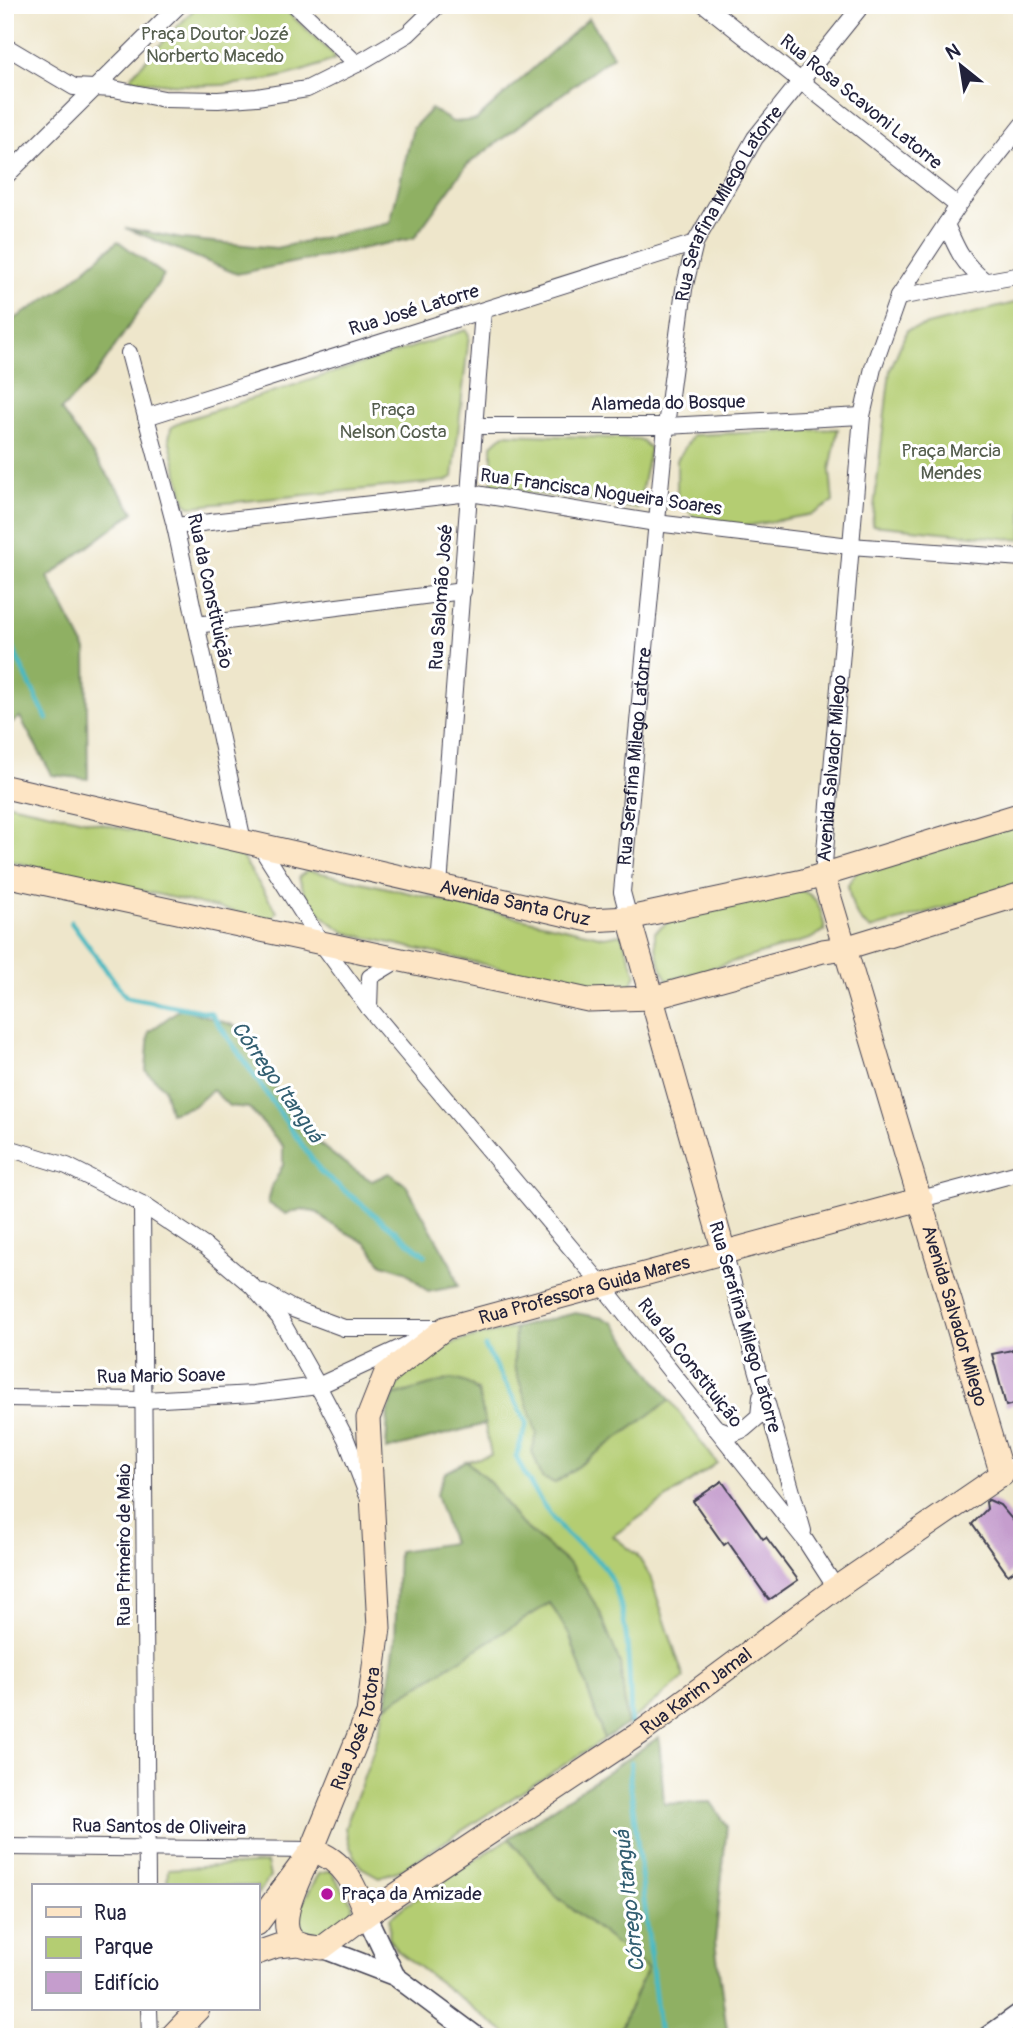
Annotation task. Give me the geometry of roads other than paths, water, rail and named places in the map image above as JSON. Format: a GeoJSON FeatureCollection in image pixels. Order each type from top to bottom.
{"type":"FeatureCollection","features":[{"type":"Feature","properties":{"kind":"main road","name":"Avenida Santa Cruz"},"geometry":{"type":"LineString","coordinates":[[5,787],[589,920],[629,918],[823,875],[1022,814]]}},
{"type":"Feature","properties":{"kind":"main road"},"geometry":{"type":"LineString","coordinates":[[5,875],[588,1000],[652,998],[823,951],[845,948],[1022,894]]}},
{"type":"Feature","properties":{"kind":"main road","name":"Avenida Salvador Milego"},"geometry":{"type":"LineString","coordinates":[[823,875],[921,1199],[998,1477]]}},
{"type":"Feature","properties":{"kind":"main road","name":"Rua Serafina Milego Latorre"},"geometry":{"type":"LineString","coordinates":[[629,918],[724,1252]]}},
{"type":"Feature","properties":{"kind":"main road","name":"Rua Professora Guida Mares"},"geometry":{"type":"LineString","coordinates":[[445,1328],[921,1199]]}},
{"type":"Feature","properties":{"kind":"main road","name":"Rua José Totora"},"geometry":{"type":"LineString","coordinates":[[259,1921],[313,1850],[368,1713],[379,1628],[368,1418],[385,1375],[445,1328]]}},
{"type":"Feature","properties":{"kind":"main road","name":"Rua Karim Jamal"},"geometry":{"type":"LineString","coordinates":[[366,1915],[643,1731],[836,1588],[998,1477]]}},
{"type":"Feature","properties":{"kind":"main road"},"geometry":{"type":"LineString","coordinates":[[259,1953],[277,1946],[298,1944],[321,1948],[366,1915],[354,1884],[338,1863],[313,1850],[287,1911],[287,1930],[298,1944]]}},
{"type":"Feature","properties":{"kind":"main road"},"geometry":{"type":"LineString","coordinates":[[171,2037],[194,2012]]}},
{"type":"Feature","properties":{"kind":"street"},"geometry":{"type":"LineString","coordinates":[[5,177],[179,5]]}},
{"type":"Feature","properties":{"kind":"street"},"geometry":{"type":"LineString","coordinates":[[295,5],[356,64]]}},
{"type":"Feature","properties":{"kind":"street"},"geometry":{"type":"LineString","coordinates":[[5,46],[74,87],[114,89],[164,99],[218,100],[257,97],[307,89],[408,33],[438,5]]}},
{"type":"Feature","properties":{"kind":"street","name":"Rua Rosa Scavoni Latorre"},"geometry":{"type":"LineString","coordinates":[[705,5],[958,206]]}},
{"type":"Feature","properties":{"kind":"street","name":"Rua Serafina Milego Latorre"},"geometry":{"type":"LineString","coordinates":[[629,918],[622,892],[656,523],[684,289],[695,243],[755,138],[862,5]]}},
{"type":"Feature","properties":{"kind":"street","name":"Avenida Salvador Milego"},"geometry":{"type":"LineString","coordinates":[[823,875],[862,416],[873,368],[898,297],[958,206],[1022,125]]}},
{"type":"Feature","properties":{"kind":"street"},"geometry":{"type":"LineString","coordinates":[[946,224],[968,268],[985,281]]}},
{"type":"Feature","properties":{"kind":"street","name":"Rua José Latorre"},"geometry":{"type":"LineString","coordinates":[[146,417],[695,243]]}},
{"type":"Feature","properties":{"kind":"street"},"geometry":{"type":"LineString","coordinates":[[898,297],[1022,275]]}},
{"type":"Feature","properties":{"kind":"street","name":"Rua Salomão José"},"geometry":{"type":"LineString","coordinates":[[439,886],[483,311]]}},
{"type":"Feature","properties":{"kind":"street","name":"Rua da Constituição"},"geometry":{"type":"LineString","coordinates":[[129,353],[175,526],[196,625],[251,843],[369,1008],[602,1285],[805,1540],[836,1588]]}},
{"type":"Feature","properties":{"kind":"street","name":"Alameda do Bosque"},"geometry":{"type":"LineString","coordinates":[[475,426],[666,426],[862,416]]}},
{"type":"Feature","properties":{"kind":"street","name":"Rua Francisca Nogueira Soares"},"geometry":{"type":"LineString","coordinates":[[175,526],[470,493],[656,523],[850,546],[1022,558]]}},
{"type":"Feature","properties":{"kind":"street"},"geometry":{"type":"LineString","coordinates":[[196,625],[463,591]]}},
{"type":"Feature","properties":{"kind":"street"},"geometry":{"type":"LineString","coordinates":[[369,1008],[370,977],[398,960]]}},
{"type":"Feature","properties":{"kind":"street"},"geometry":{"type":"LineString","coordinates":[[5,1147],[67,1166],[142,1203],[206,1247],[252,1286],[293,1309],[344,1328],[445,1328]]}},
{"type":"Feature","properties":{"kind":"street","name":"Rua Professora Guida Mares"},"geometry":{"type":"LineString","coordinates":[[921,1199],[1022,1172]]}},
{"type":"Feature","properties":{"kind":"street","name":"Rua Primeiro de Maio"},"geometry":{"type":"LineString","coordinates":[[142,1203],[146,1884]]}},
{"type":"Feature","properties":{"kind":"street","name":"Rua Serafina Milego Latorre"},"geometry":{"type":"LineString","coordinates":[[724,1252],[805,1540]]}},
{"type":"Feature","properties":{"kind":"street","name":"Rua José Totora"},"geometry":{"type":"LineString","coordinates":[[252,1286],[279,1317],[318,1386],[346,1439],[373,1509]]}},
{"type":"Feature","properties":{"kind":"street","name":"Rua Professora Guida Mares"},"geometry":{"type":"LineString","coordinates":[[318,1386],[445,1328]]}},
{"type":"Feature","properties":{"kind":"street","name":"Rua Mario Soave"},"geometry":{"type":"LineString","coordinates":[[5,1398],[144,1400],[253,1394],[318,1386]]}},
{"type":"Feature","properties":{"kind":"street"},"geometry":{"type":"LineString","coordinates":[[714,1427],[732,1434],[744,1429],[759,1416],[763,1389]]}},
{"type":"Feature","properties":{"kind":"street","name":"Rua Karim Jamal"},"geometry":{"type":"LineString","coordinates":[[998,1477],[1022,1460]]}},
{"type":"Feature","properties":{"kind":"street","name":"Rua Santos de Oliveira"},"geometry":{"type":"LineString","coordinates":[[5,1847],[313,1850]]}},
{"type":"Feature","properties":{"kind":"street"},"geometry":{"type":"LineString","coordinates":[[366,1915],[395,1976]]}},
{"type":"Feature","properties":{"kind":"street"},"geometry":{"type":"LineString","coordinates":[[321,1948],[395,1976],[477,2037]]}},
{"type":"Feature","properties":{"kind":"street"},"geometry":{"type":"LineString","coordinates":[[149,2010],[150,2037]]}},
{"type":"Feature","properties":{"kind":"street"},"geometry":{"type":"LineString","coordinates":[[987,2037],[1022,2012]]}},
{"type":"Feature","properties":{"kind":"waterway","name":"Córrego Itanguá"},"geometry":{"type":"LineString","coordinates":[[5,627],[47,719]]}},
{"type":"Feature","properties":{"kind":"waterway","name":"Córrego Itanguá"},"geometry":{"type":"LineString","coordinates":[[71,922],[126,997],[211,1013],[320,1171],[425,1255]]}},
{"type":"Feature","properties":{"kind":"waterway","name":"Córrego Itanguá"},"geometry":{"type":"LineString","coordinates":[[485,1347],[527,1423],[516,1457],[527,1478],[558,1525],[602,1565],[614,1586],[627,1644],[631,1724]]}},
{"type":"Feature","properties":{"kind":"waterway","name":"Córrego Itanguá"},"geometry":{"type":"LineString","coordinates":[[631,1762],[630,1780],[660,2037]]}},
{"type":"Feature","properties":{"kind":"place","name":"Praça da Amizade"},"geometry":{"type":"Point","coordinates":[327,1894]}},
{"type":"Feature","properties":{"kind":"park label","name":"Praça Doutor Jozé Norberto Macedo"},"geometry":{"type":"Point","coordinates":[215,45]}},
{"type":"Feature","properties":{"kind":"park label","name":"Praça Nelson Costa"},"geometry":{"type":"Point","coordinates":[393,421]}},
{"type":"Feature","properties":{"kind":"park label","name":"Praça Marcia Mendes"},"geometry":{"type":"Point","coordinates":[951,462]}}]}
